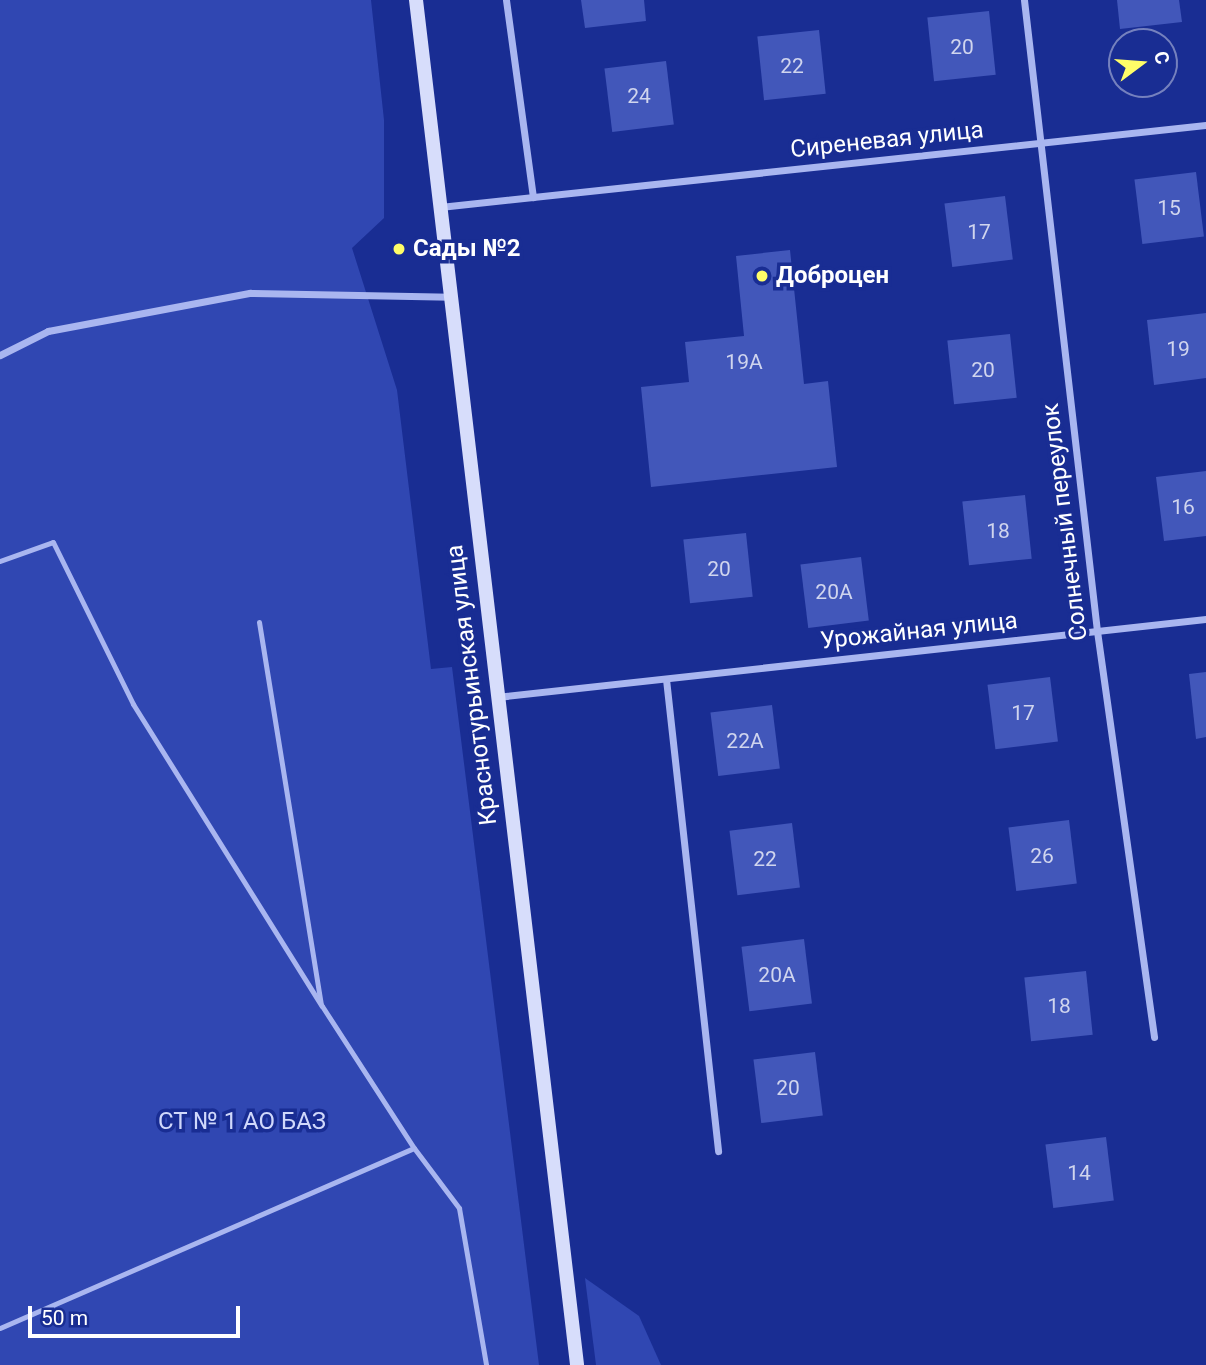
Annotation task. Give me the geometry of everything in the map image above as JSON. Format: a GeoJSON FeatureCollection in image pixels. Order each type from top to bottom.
{"type":"FeatureCollection","features":[{"type":"Feature","properties":{"kind":"main road","name":"Краснотурьинская улица"},"geometry":{"type":"LineString","coordinates":[[416,0],[496,697],[577,1365]]}},
{"type":"Feature","properties":{"kind":"street"},"geometry":{"type":"LineString","coordinates":[[506,0],[533,198]]}},
{"type":"Feature","properties":{"kind":"street","name":"Солнечный переулок"},"geometry":{"type":"LineString","coordinates":[[1024,0],[1097,631],[1154,1037]]}},
{"type":"Feature","properties":{"kind":"street","name":"Сиреневая улица"},"geometry":{"type":"LineString","coordinates":[[439,208],[1206,125]]}},
{"type":"Feature","properties":{"kind":"street"},"geometry":{"type":"LineString","coordinates":[[0,355],[48,331],[250,293],[450,297]]}},
{"type":"Feature","properties":{"kind":"street","name":"Урожайная улица"},"geometry":{"type":"LineString","coordinates":[[496,697],[1206,619]]}},
{"type":"Feature","properties":{"kind":"street"},"geometry":{"type":"LineString","coordinates":[[666,679],[718,1151]]}},
{"type":"Feature","properties":{"kind":"lane"},"geometry":{"type":"LineString","coordinates":[[0,561],[52,542],[133,704],[322,1006],[414,1148],[459,1208],[486,1365]]}},
{"type":"Feature","properties":{"kind":"lane"},"geometry":{"type":"LineString","coordinates":[[259,622],[322,1006]]}},
{"type":"Feature","properties":{"kind":"lane"},"geometry":{"type":"LineString","coordinates":[[0,1328],[414,1148]]}},
{"type":"Feature","properties":{"kind":"green space","name":"СТ № 1 АО БАЗ"},"geometry":{"type":"Polygon","coordinates":[[[0,0],[371,0],[384,120],[384,218],[352,248],[397,390],[431,669],[452,667],[539,1365],[0,1365],[0,0]]]}},
{"type":"Feature","properties":{"kind":"green space"},"geometry":{"type":"Polygon","coordinates":[[[585,1278],[639,1316],[661,1365],[596,1365],[585,1278]]]}},
{"type":"Feature","properties":{"kind":"building"},"geometry":{"type":"Polygon","coordinates":[[[581,0],[644,0],[646,21],[585,28],[581,0]]]}},
{"type":"Feature","properties":{"kind":"building"},"geometry":{"type":"Polygon","coordinates":[[[1117,0],[1179,0],[1182,22],[1120,28],[1117,0]]]}},
{"type":"Feature","properties":{"kind":"building"},"geometry":{"type":"Polygon","coordinates":[[[989,11],[996,75],[934,81],[927,17],[989,11]]]}},
{"type":"Feature","properties":{"kind":"building"},"geometry":{"type":"Polygon","coordinates":[[[819,30],[826,94],[764,100],[757,36],[819,30]]]}},
{"type":"Feature","properties":{"kind":"building"},"geometry":{"type":"Polygon","coordinates":[[[666,61],[674,125],[612,132],[604,69],[666,61]]]}},
{"type":"Feature","properties":{"kind":"building"},"geometry":{"type":"Polygon","coordinates":[[[1196,172],[1204,237],[1142,244],[1134,180],[1196,172]]]}},
{"type":"Feature","properties":{"kind":"building"},"geometry":{"type":"Polygon","coordinates":[[[1005,196],[1013,260],[952,267],[944,203],[1005,196]]]}},
{"type":"Feature","properties":{"kind":"building"},"geometry":{"type":"Polygon","coordinates":[[[790,250],[804,384],[828,381],[837,467],[651,487],[641,387],[689,382],[685,342],[744,336],[736,256],[790,250]]]}},
{"type":"Feature","properties":{"kind":"building"},"geometry":{"type":"Polygon","coordinates":[[[1206,313],[1206,378],[1154,385],[1147,320],[1206,313]]]}},
{"type":"Feature","properties":{"kind":"building"},"geometry":{"type":"Polygon","coordinates":[[[1010,334],[1017,398],[954,404],[947,341],[1010,334]]]}},
{"type":"Feature","properties":{"kind":"building"},"geometry":{"type":"Polygon","coordinates":[[[1206,471],[1206,536],[1164,541],[1156,477],[1206,471]]]}},
{"type":"Feature","properties":{"kind":"building"},"geometry":{"type":"Polygon","coordinates":[[[1025,495],[1032,559],[969,565],[962,502],[1025,495]]]}},
{"type":"Feature","properties":{"kind":"building"},"geometry":{"type":"Polygon","coordinates":[[[746,533],[753,597],[690,603],[683,540],[746,533]]]}},
{"type":"Feature","properties":{"kind":"building"},"geometry":{"type":"Polygon","coordinates":[[[861,557],[869,621],[808,628],[800,564],[861,557]]]}},
{"type":"Feature","properties":{"kind":"building"},"geometry":{"type":"Polygon","coordinates":[[[1206,672],[1206,737],[1196,739],[1189,674],[1206,672]]]}},
{"type":"Feature","properties":{"kind":"building"},"geometry":{"type":"Polygon","coordinates":[[[1050,677],[1058,742],[995,749],[987,685],[1050,677]]]}},
{"type":"Feature","properties":{"kind":"building"},"geometry":{"type":"Polygon","coordinates":[[[772,705],[780,769],[718,776],[710,713],[772,705]]]}},
{"type":"Feature","properties":{"kind":"building"},"geometry":{"type":"Polygon","coordinates":[[[1069,820],[1077,884],[1016,891],[1008,827],[1069,820]]]}},
{"type":"Feature","properties":{"kind":"building"},"geometry":{"type":"Polygon","coordinates":[[[792,823],[800,888],[737,895],[729,831],[792,823]]]}},
{"type":"Feature","properties":{"kind":"building"},"geometry":{"type":"Polygon","coordinates":[[[804,939],[812,1004],[749,1011],[741,947],[804,939]]]}},
{"type":"Feature","properties":{"kind":"building"},"geometry":{"type":"Polygon","coordinates":[[[1086,971],[1093,1035],[1031,1041],[1024,977],[1086,971]]]}},
{"type":"Feature","properties":{"kind":"building"},"geometry":{"type":"Polygon","coordinates":[[[815,1052],[823,1116],[761,1123],[753,1060],[815,1052]]]}},
{"type":"Feature","properties":{"kind":"building"},"geometry":{"type":"Polygon","coordinates":[[[1106,1137],[1114,1201],[1053,1208],[1045,1144],[1106,1137]]]}},
{"type":"Feature","properties":{"kind":"place","name":"Сады №2"},"geometry":{"type":"Point","coordinates":[399,249]}},
{"type":"Feature","properties":{"kind":"place","name":"Доброцен"},"geometry":{"type":"Point","coordinates":[762,276]}}]}
